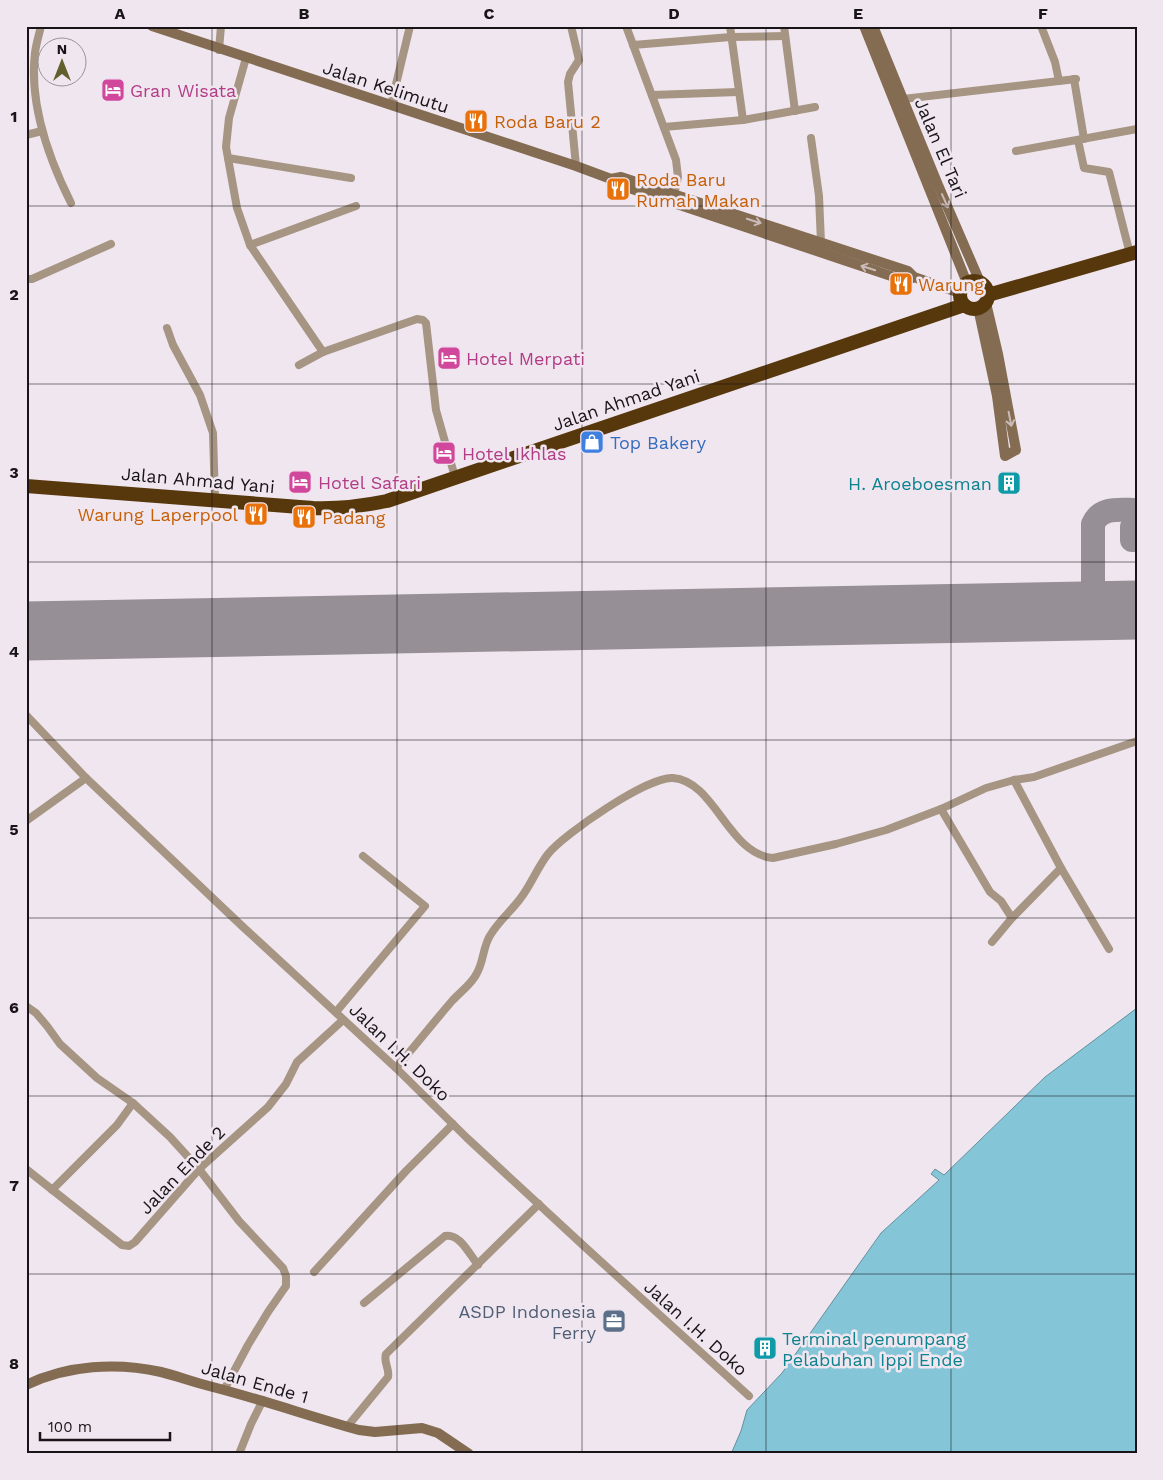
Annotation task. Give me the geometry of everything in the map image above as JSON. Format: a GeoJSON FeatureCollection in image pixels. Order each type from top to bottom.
{"type":"FeatureCollection","features":[{"type":"Feature","properties":{"kind":"highway"},"geometry":{"type":"LineString","coordinates":[[984,302],[986,288],[968,291],[970,309],[984,302],[1133,253]]}},
{"type":"Feature","properties":{"kind":"highway","name":"Jalan Ahmad Yani"},"geometry":{"type":"LineString","coordinates":[[26,486],[313,508],[350,507],[387,501],[968,291]]}},
{"type":"Feature","properties":{"kind":"street"},"geometry":{"type":"LineString","coordinates":[[41,26],[35,53],[35,84],[42,131],[70,204]]}},
{"type":"Feature","properties":{"kind":"street","name":"Jalan Kelimutu"},"geometry":{"type":"LineString","coordinates":[[152,26],[219,50],[391,105],[611,179],[621,177],[673,199]]}},
{"type":"Feature","properties":{"kind":"street"},"geometry":{"type":"LineString","coordinates":[[219,50],[221,26]]}},
{"type":"Feature","properties":{"kind":"street"},"geometry":{"type":"LineString","coordinates":[[391,105],[410,26]]}},
{"type":"Feature","properties":{"kind":"street"},"geometry":{"type":"LineString","coordinates":[[571,26],[579,60],[570,74],[568,82],[576,166]]}},
{"type":"Feature","properties":{"kind":"street"},"geometry":{"type":"LineString","coordinates":[[626,26],[676,160],[678,177],[673,199]]}},
{"type":"Feature","properties":{"kind":"street"},"geometry":{"type":"LineString","coordinates":[[730,26],[743,120]]}},
{"type":"Feature","properties":{"kind":"street"},"geometry":{"type":"LineString","coordinates":[[784,26],[795,111]]}},
{"type":"Feature","properties":{"kind":"street","name":"Jalan El Tari"},"geometry":{"type":"LineString","coordinates":[[864,26],[968,291]]}},
{"type":"Feature","properties":{"kind":"street","name":"Jalan El Tari"},"geometry":{"type":"LineString","coordinates":[[873,26],[902,99],[968,291]]}},
{"type":"Feature","properties":{"kind":"street"},"geometry":{"type":"LineString","coordinates":[[1041,26],[1055,62],[1059,81]]}},
{"type":"Feature","properties":{"kind":"street"},"geometry":{"type":"LineString","coordinates":[[633,45],[731,37],[785,36]]}},
{"type":"Feature","properties":{"kind":"street"},"geometry":{"type":"LineString","coordinates":[[246,58],[229,118],[226,147],[237,208],[250,245],[323,352]]}},
{"type":"Feature","properties":{"kind":"street"},"geometry":{"type":"LineString","coordinates":[[902,99],[1075,79],[1084,168],[1109,172],[1133,253]]}},
{"type":"Feature","properties":{"kind":"street"},"geometry":{"type":"LineString","coordinates":[[652,95],[738,92]]}},
{"type":"Feature","properties":{"kind":"street"},"geometry":{"type":"LineString","coordinates":[[664,127],[743,120],[815,107]]}},
{"type":"Feature","properties":{"kind":"street"},"geometry":{"type":"LineString","coordinates":[[1016,151],[1137,128]]}},
{"type":"Feature","properties":{"kind":"street"},"geometry":{"type":"LineString","coordinates":[[26,135],[42,131]]}},
{"type":"Feature","properties":{"kind":"street"},"geometry":{"type":"LineString","coordinates":[[810,138],[819,196],[821,243]]}},
{"type":"Feature","properties":{"kind":"street"},"geometry":{"type":"LineString","coordinates":[[228,158],[351,178]]}},
{"type":"Feature","properties":{"kind":"street"},"geometry":{"type":"LineString","coordinates":[[673,199],[908,271],[914,278]]}},
{"type":"Feature","properties":{"kind":"street"},"geometry":{"type":"LineString","coordinates":[[673,199],[906,280],[914,278],[968,291]]}},
{"type":"Feature","properties":{"kind":"street"},"geometry":{"type":"LineString","coordinates":[[250,245],[356,206]]}},
{"type":"Feature","properties":{"kind":"street"},"geometry":{"type":"LineString","coordinates":[[26,279],[32,279],[111,244]]}},
{"type":"Feature","properties":{"kind":"street"},"geometry":{"type":"LineString","coordinates":[[984,302],[993,354],[1016,450],[1004,456],[993,354]]}},
{"type":"Feature","properties":{"kind":"street"},"geometry":{"type":"LineString","coordinates":[[299,365],[323,352],[418,319],[423,320],[426,323],[436,410],[455,477]]}},
{"type":"Feature","properties":{"kind":"street"},"geometry":{"type":"LineString","coordinates":[[167,328],[172,345],[200,395],[213,433],[215,500]]}},
{"type":"Feature","properties":{"kind":"street","name":"Jalan I.H. Doko"},"geometry":{"type":"LineString","coordinates":[[26,715],[86,778],[242,926],[396,1068],[539,1204],[749,1396]]}},
{"type":"Feature","properties":{"kind":"street"},"geometry":{"type":"LineString","coordinates":[[396,1068],[477,974],[490,935],[520,900],[548,854],[558,843],[582,825],[638,790],[664,778],[679,779],[695,786],[739,838],[758,854],[773,858],[836,844],[886,830],[941,809],[986,788],[1034,776],[1137,741]]}},
{"type":"Feature","properties":{"kind":"street"},"geometry":{"type":"LineString","coordinates":[[26,821],[86,778]]}},
{"type":"Feature","properties":{"kind":"street"},"geometry":{"type":"LineString","coordinates":[[1014,780],[1060,868],[1109,949]]}},
{"type":"Feature","properties":{"kind":"street"},"geometry":{"type":"LineString","coordinates":[[941,809],[990,892],[1001,901],[1012,918]]}},
{"type":"Feature","properties":{"kind":"street"},"geometry":{"type":"LineString","coordinates":[[336,1012],[425,906],[363,856]]}},
{"type":"Feature","properties":{"kind":"street"},"geometry":{"type":"LineString","coordinates":[[992,942],[1012,918],[1060,868]]}},
{"type":"Feature","properties":{"kind":"street"},"geometry":{"type":"LineString","coordinates":[[26,1006],[36,1013],[60,1044],[97,1078],[133,1103],[170,1137],[200,1169],[239,1221],[283,1268],[286,1276],[286,1286],[263,1320],[224,1390]]}},
{"type":"Feature","properties":{"kind":"street","name":"Jalan Ende 2"},"geometry":{"type":"LineString","coordinates":[[26,1169],[122,1245],[129,1246],[135,1242],[200,1169],[268,1107],[286,1084],[297,1062],[343,1020]]}},
{"type":"Feature","properties":{"kind":"street"},"geometry":{"type":"LineString","coordinates":[[52,1190],[116,1125],[133,1103]]}},
{"type":"Feature","properties":{"kind":"street"},"geometry":{"type":"LineString","coordinates":[[314,1272],[406,1171],[453,1124]]}},
{"type":"Feature","properties":{"kind":"street"},"geometry":{"type":"LineString","coordinates":[[347,1427],[388,1377],[388,1368],[385,1360],[386,1354],[539,1204]]}},
{"type":"Feature","properties":{"kind":"street"},"geometry":{"type":"LineString","coordinates":[[364,1302],[444,1236],[451,1235],[458,1239],[478,1265]]}},
{"type":"Feature","properties":{"kind":"street","name":"Jalan Ende 1"},"geometry":{"type":"LineString","coordinates":[[26,1385],[40,1378],[63,1371],[95,1367],[160,1372],[263,1400],[347,1427],[375,1432],[422,1428],[438,1433],[469,1454]]}},
{"type":"Feature","properties":{"kind":"street"},"geometry":{"type":"LineString","coordinates":[[239,1454],[263,1400]]}},
{"type":"Feature","properties":{"kind":"water"},"geometry":{"type":"Polygon","coordinates":[[[1137,1008],[1137,1454],[731,1454],[741,1431],[747,1410],[782,1373],[881,1233],[939,1180],[931,1174],[935,1169],[944,1175],[1045,1077],[1137,1008]]]}},
{"type":"Feature","properties":{"kind":"taxiway"},"geometry":{"type":"LineString","coordinates":[[1070,612],[1084,607],[1093,590],[1093,524],[1096,518],[1112,510],[1137,510]]}},
{"type":"Feature","properties":{"kind":"taxiway"},"geometry":{"type":"LineString","coordinates":[[1137,524],[1132,527],[1132,540],[1137,540]]}},
{"type":"Feature","properties":{"kind":"taxiway"},"geometry":{"type":"LineString","coordinates":[[1093,590],[1099,605],[1111,611]]}},
{"type":"Feature","properties":{"kind":"runway"},"geometry":{"type":"LineString","coordinates":[[26,631],[1137,610]]}},
{"type":"Feature","properties":{"kind":"place","name":"Gran Wisata"},"geometry":{"type":"Point","coordinates":[113,90]}},
{"type":"Feature","properties":{"kind":"place","name":"Roda Baru 2"},"geometry":{"type":"Point","coordinates":[476,121]}},
{"type":"Feature","properties":{"kind":"place","name":"Roda Baru Rumah Makan"},"geometry":{"type":"Point","coordinates":[618,189]}},
{"type":"Feature","properties":{"kind":"place","name":"Warung"},"geometry":{"type":"Point","coordinates":[901,284]}},
{"type":"Feature","properties":{"kind":"place","name":"Hotel Merpati"},"geometry":{"type":"Point","coordinates":[449,358]}},
{"type":"Feature","properties":{"kind":"place","name":"Top Bakery"},"geometry":{"type":"Point","coordinates":[592,442]}},
{"type":"Feature","properties":{"kind":"place","name":"Hotel Ikhlas"},"geometry":{"type":"Point","coordinates":[444,453]}},
{"type":"Feature","properties":{"kind":"place","name":"Hotel Safari"},"geometry":{"type":"Point","coordinates":[300,482]}},
{"type":"Feature","properties":{"kind":"place","name":"H. Aroeboesman"},"geometry":{"type":"Point","coordinates":[1009,483]}},
{"type":"Feature","properties":{"kind":"place","name":"Warung Laperpool"},"geometry":{"type":"Point","coordinates":[256,514]}},
{"type":"Feature","properties":{"kind":"place","name":"Padang"},"geometry":{"type":"Point","coordinates":[304,517]}},
{"type":"Feature","properties":{"kind":"place","name":"ASDP Indonesia Ferry"},"geometry":{"type":"Point","coordinates":[614,1321]}},
{"type":"Feature","properties":{"kind":"place","name":"Terminal penumpang Pelabuhan Ippi Ende"},"geometry":{"type":"Point","coordinates":[765,1348]}}]}
